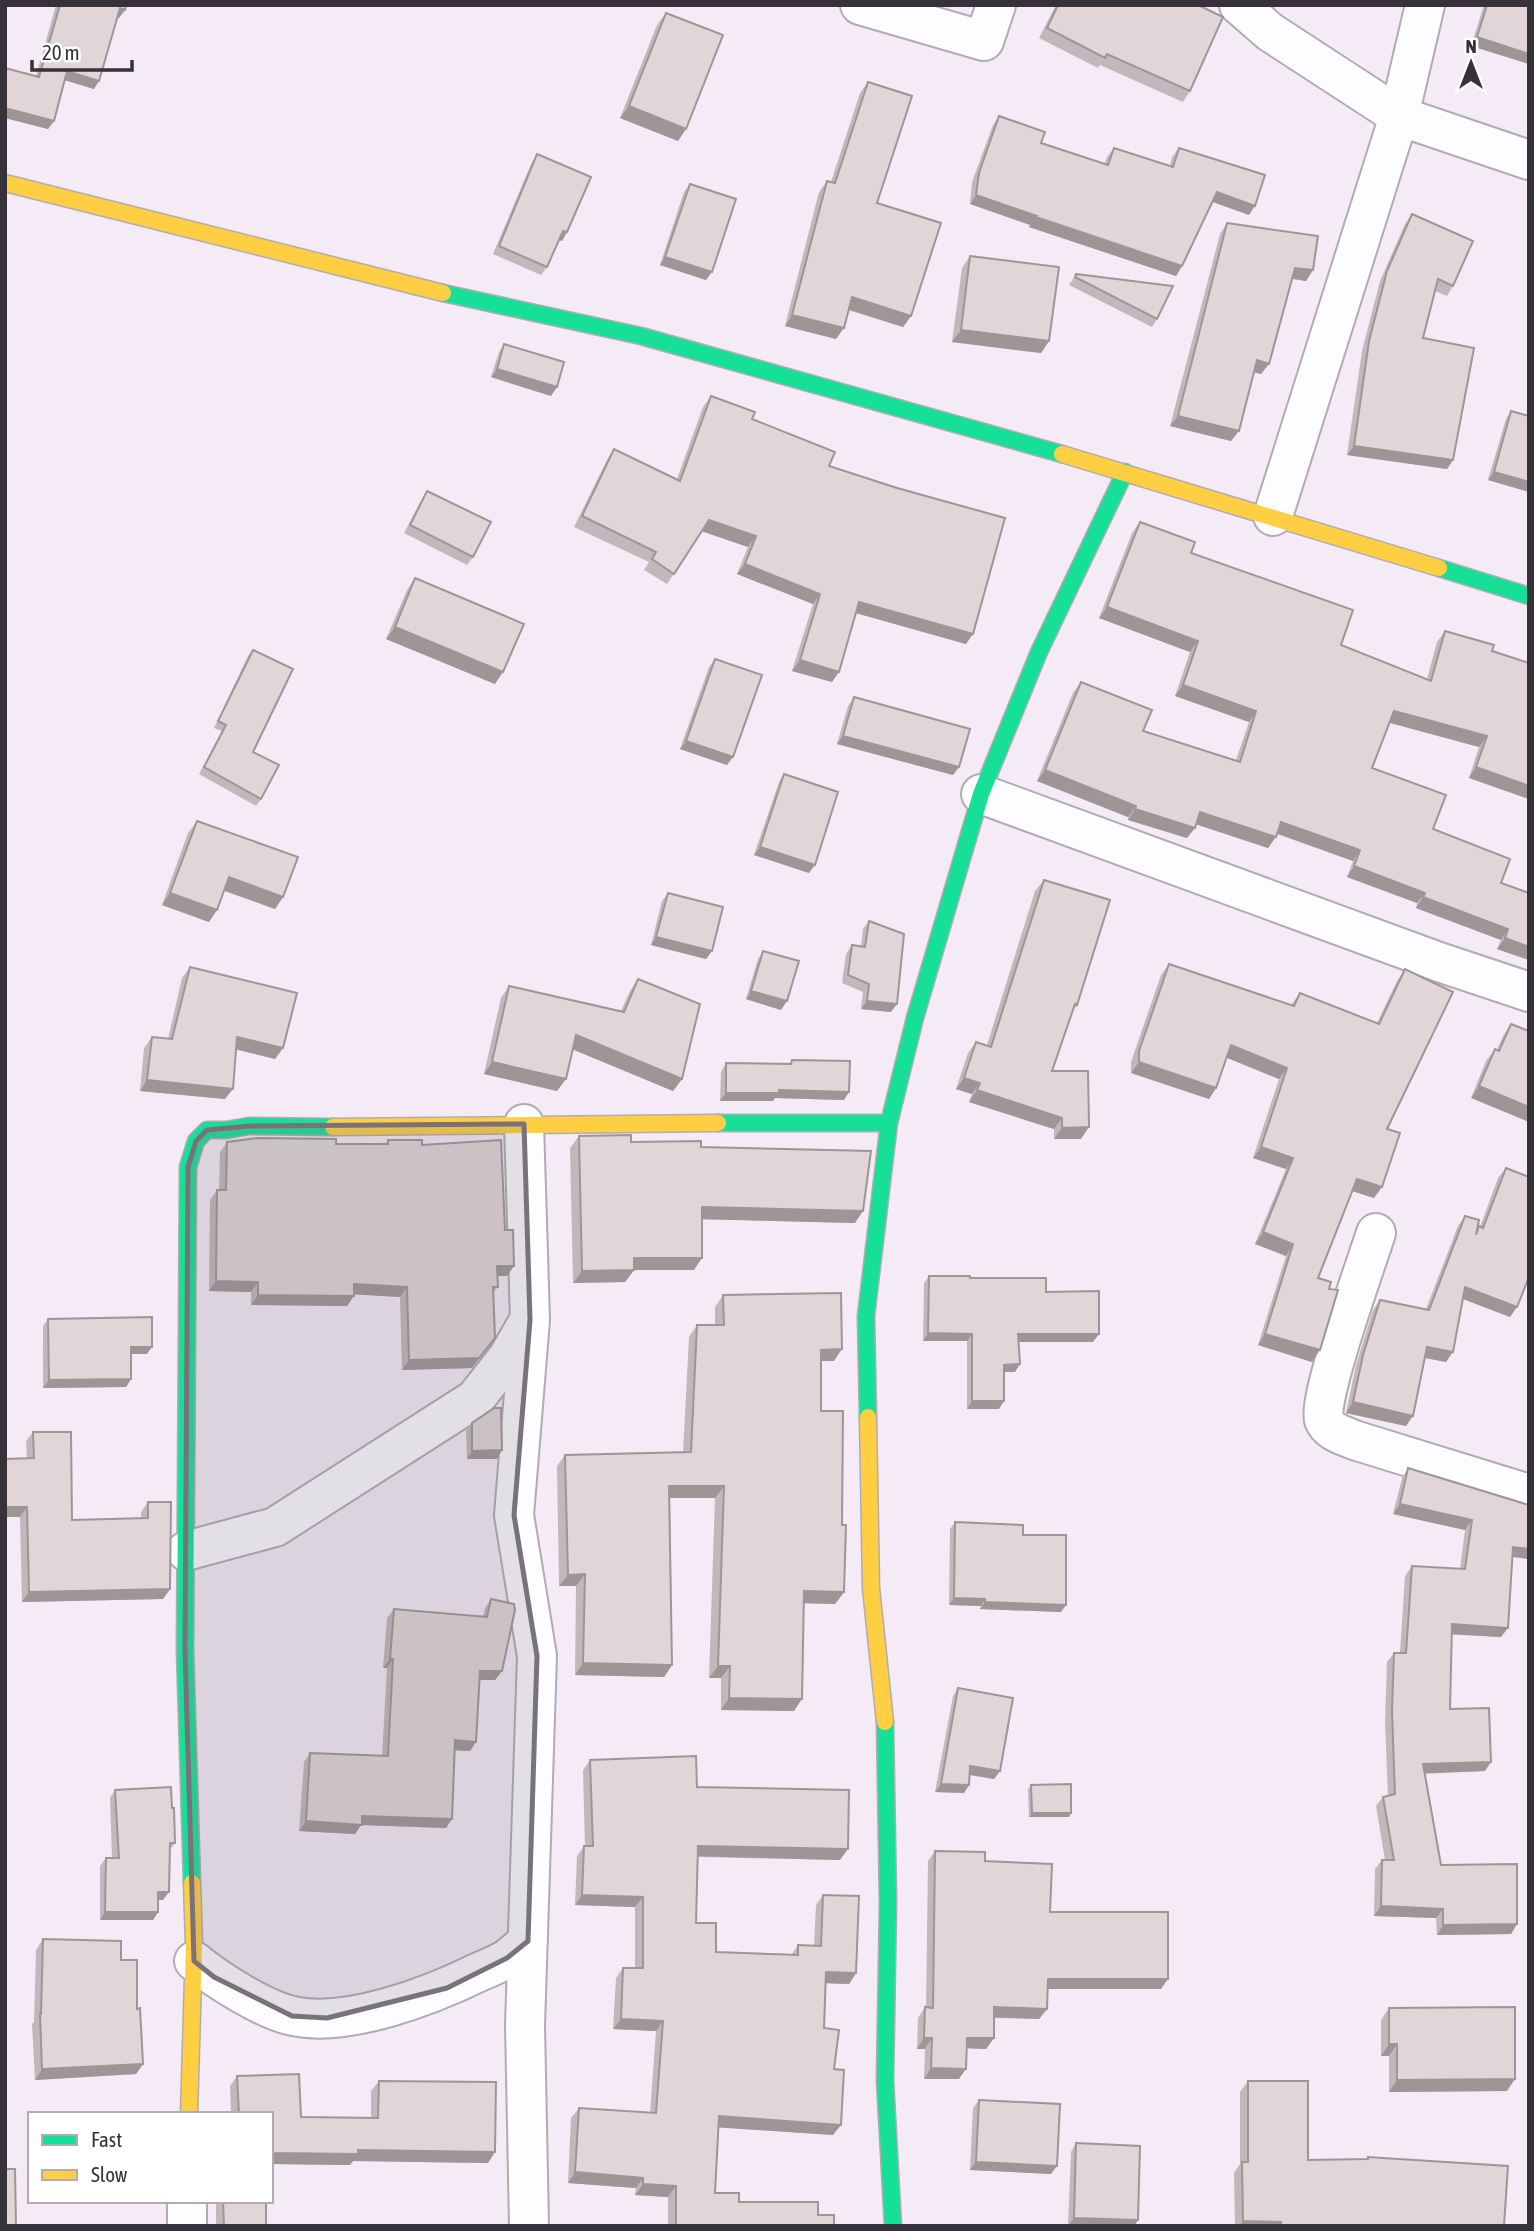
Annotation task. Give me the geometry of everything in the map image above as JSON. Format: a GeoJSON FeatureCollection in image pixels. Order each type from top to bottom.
{"type":"FeatureCollection","features":[{"type":"Feature","properties":{"kind":"street"},"geometry":{"type":"LineString","coordinates":[[860,5],[984,41],[996,5]]}},
{"type":"Feature","properties":{"kind":"street"},"geometry":{"type":"LineString","coordinates":[[1239,5],[1270,32],[1399,117],[1529,160]]}},
{"type":"Feature","properties":{"kind":"street"},"geometry":{"type":"LineString","coordinates":[[1273,516],[1399,117],[1425,5]]}},
{"type":"Feature","properties":{"kind":"street"},"geometry":{"type":"LineString","coordinates":[[5,183],[403,284],[641,336],[1125,472],[1529,596]]}},
{"type":"Feature","properties":{"kind":"street"},"geometry":{"type":"LineString","coordinates":[[893,2226],[885,2080],[887,1736],[871,1588],[866,1316],[890,1123],[915,1018],[981,794],[1039,652],[1125,472]]}},
{"type":"Feature","properties":{"kind":"street"},"geometry":{"type":"LineString","coordinates":[[981,794],[1439,962],[1529,992]]}},
{"type":"Feature","properties":{"kind":"street"},"geometry":{"type":"LineString","coordinates":[[189,2112],[194,1961],[184,1650],[188,1167],[195,1141],[206,1130],[249,1126],[411,1128],[524,1124],[890,1123]]}},
{"type":"Feature","properties":{"kind":"street"},"geometry":{"type":"LineString","coordinates":[[524,1124],[530,1320],[514,1515],[537,1656],[525,2025],[529,2226]]}},
{"type":"Feature","properties":{"kind":"street"},"geometry":{"type":"LineString","coordinates":[[1376,1233],[1329,1380],[1323,1416],[1329,1429],[1354,1440],[1529,1494]]}},
{"type":"Feature","properties":{"kind":"street"},"geometry":{"type":"LineString","coordinates":[[186,1551],[275,1527],[475,1399],[508,1357],[530,1320]]}},
{"type":"Feature","properties":{"kind":"street"},"geometry":{"type":"LineString","coordinates":[[194,1961],[214,1977],[292,2016],[327,2018],[403,2003],[447,1988],[508,1958],[528,1941]]}},
{"type":"Feature","properties":{"kind":"street"},"geometry":{"type":"LineString","coordinates":[[187,2203],[187,2226]]}},
{"type":"Feature","properties":{"kind":"highlighted area"},"geometry":{"type":"Polygon","coordinates":[[[524,1124],[530,1320],[514,1515],[537,1656],[528,1941],[507,1958],[447,1988],[327,2018],[292,2016],[214,1977],[194,1961],[185,1650],[188,1167],[196,1141],[207,1130],[249,1126],[524,1124]]]}},
{"type":"Feature","properties":{"kind":"building"},"geometry":{"type":"Polygon","coordinates":[[[60,5],[126,5],[125,10],[120,8],[99,81],[67,71],[54,121],[5,108],[5,68],[39,77],[60,5]]]}},
{"type":"Feature","properties":{"kind":"building"},"geometry":{"type":"Polygon","coordinates":[[[1058,5],[1198,5],[1223,17],[1190,91],[1107,54],[1105,58],[1047,28],[1058,5]]]}},
{"type":"Feature","properties":{"kind":"building"},"geometry":{"type":"Polygon","coordinates":[[[1487,5],[1529,5],[1529,54],[1477,37],[1487,5]]]}},
{"type":"Feature","properties":{"kind":"building"},"geometry":{"type":"Polygon","coordinates":[[[666,13],[723,35],[686,129],[629,106],[666,13]]]}},
{"type":"Feature","properties":{"kind":"building"},"geometry":{"type":"Polygon","coordinates":[[[868,82],[912,96],[877,203],[941,223],[911,316],[852,297],[844,328],[792,315],[827,181],[835,183],[868,82]]]}},
{"type":"Feature","properties":{"kind":"building"},"geometry":{"type":"Polygon","coordinates":[[[999,116],[1045,132],[1041,143],[1108,165],[1114,148],[1173,167],[1179,148],[1265,175],[1255,206],[1217,192],[1182,266],[976,195],[979,173],[999,116]]]}},
{"type":"Feature","properties":{"kind":"building"},"geometry":{"type":"Polygon","coordinates":[[[537,154],[591,177],[567,232],[563,231],[547,267],[499,246],[537,154]]]}},
{"type":"Feature","properties":{"kind":"building"},"geometry":{"type":"Polygon","coordinates":[[[690,184],[736,199],[712,272],[665,257],[690,184]]]}},
{"type":"Feature","properties":{"kind":"building"},"geometry":{"type":"Polygon","coordinates":[[[1412,214],[1473,241],[1453,286],[1438,279],[1423,338],[1474,348],[1453,460],[1354,446],[1369,341],[1387,271],[1412,214]]]}},
{"type":"Feature","properties":{"kind":"building"},"geometry":{"type":"Polygon","coordinates":[[[1227,223],[1318,236],[1313,270],[1295,268],[1269,364],[1257,360],[1239,431],[1178,416],[1227,223]]]}},
{"type":"Feature","properties":{"kind":"building"},"geometry":{"type":"Polygon","coordinates":[[[970,256],[1059,267],[1049,341],[961,330],[970,256]]]}},
{"type":"Feature","properties":{"kind":"building"},"geometry":{"type":"Polygon","coordinates":[[[1076,274],[1173,286],[1157,319],[1075,277],[1076,274]]]}},
{"type":"Feature","properties":{"kind":"building"},"geometry":{"type":"Polygon","coordinates":[[[504,344],[564,362],[557,387],[497,369],[504,344]]]}},
{"type":"Feature","properties":{"kind":"building"},"geometry":{"type":"Polygon","coordinates":[[[711,396],[755,412],[752,419],[835,452],[829,466],[1005,518],[973,634],[859,602],[839,672],[800,660],[820,594],[745,564],[756,536],[709,520],[674,574],[652,559],[656,552],[582,516],[614,449],[680,481],[711,396]]]}},
{"type":"Feature","properties":{"kind":"building"},"geometry":{"type":"Polygon","coordinates":[[[1511,411],[1529,416],[1529,482],[1494,472],[1511,411]]]}},
{"type":"Feature","properties":{"kind":"building"},"geometry":{"type":"Polygon","coordinates":[[[427,491],[491,522],[473,557],[410,525],[427,491]]]}},
{"type":"Feature","properties":{"kind":"building"},"geometry":{"type":"Polygon","coordinates":[[[1140,522],[1195,542],[1191,553],[1353,610],[1341,645],[1431,681],[1445,631],[1494,645],[1492,651],[1529,663],[1529,786],[1476,767],[1487,736],[1394,711],[1372,768],[1446,795],[1433,829],[1510,859],[1501,883],[1529,893],[1529,947],[1505,938],[1508,929],[1423,897],[1425,893],[1354,866],[1360,850],[1281,822],[1276,837],[1200,812],[1195,828],[1135,809],[1136,806],[1045,770],[1081,682],[1152,710],[1143,731],[1240,762],[1256,711],[1183,685],[1198,641],[1107,607],[1140,522]]]}},
{"type":"Feature","properties":{"kind":"building"},"geometry":{"type":"Polygon","coordinates":[[[415,578],[524,624],[503,672],[395,627],[415,578]]]}},
{"type":"Feature","properties":{"kind":"building"},"geometry":{"type":"Polygon","coordinates":[[[253,650],[293,669],[253,752],[279,765],[261,799],[204,767],[226,725],[218,721],[253,650]]]}},
{"type":"Feature","properties":{"kind":"building"},"geometry":{"type":"Polygon","coordinates":[[[715,659],[762,675],[733,757],[686,741],[715,659]]]}},
{"type":"Feature","properties":{"kind":"building"},"geometry":{"type":"Polygon","coordinates":[[[854,697],[970,729],[959,767],[843,736],[854,697]]]}},
{"type":"Feature","properties":{"kind":"building"},"geometry":{"type":"Polygon","coordinates":[[[784,774],[838,792],[815,865],[760,847],[784,774]]]}},
{"type":"Feature","properties":{"kind":"building"},"geometry":{"type":"Polygon","coordinates":[[[197,821],[298,857],[283,897],[229,877],[217,910],[170,893],[197,821]]]}},
{"type":"Feature","properties":{"kind":"building"},"geometry":{"type":"Polygon","coordinates":[[[1044,880],[1110,900],[1077,1005],[1075,1004],[1052,1071],[1088,1071],[1089,1127],[1062,1128],[1062,1118],[977,1090],[980,1083],[964,1078],[976,1042],[991,1047],[1044,880]]]}},
{"type":"Feature","properties":{"kind":"building"},"geometry":{"type":"Polygon","coordinates":[[[668,893],[723,907],[712,951],[656,937],[668,893]]]}},
{"type":"Feature","properties":{"kind":"building"},"geometry":{"type":"Polygon","coordinates":[[[869,921],[904,934],[897,1004],[867,1001],[869,984],[848,975],[852,945],[865,947],[869,921]]]}},
{"type":"Feature","properties":{"kind":"building"},"geometry":{"type":"Polygon","coordinates":[[[763,951],[799,961],[787,1001],[751,991],[763,951]]]}},
{"type":"Feature","properties":{"kind":"building"},"geometry":{"type":"Polygon","coordinates":[[[1169,964],[1294,1006],[1300,993],[1379,1024],[1405,969],[1453,992],[1387,1129],[1400,1133],[1382,1187],[1357,1179],[1318,1278],[1331,1282],[1329,1289],[1338,1290],[1320,1350],[1265,1334],[1293,1244],[1263,1232],[1293,1158],[1261,1147],[1287,1068],[1231,1045],[1216,1088],[1139,1062],[1139,1051],[1169,964]]]}},
{"type":"Feature","properties":{"kind":"building"},"geometry":{"type":"Polygon","coordinates":[[[190,967],[297,993],[283,1048],[237,1037],[233,1089],[147,1080],[152,1037],[172,1039],[190,967]]]}},
{"type":"Feature","properties":{"kind":"building"},"geometry":{"type":"Polygon","coordinates":[[[638,979],[700,1004],[682,1079],[576,1035],[566,1079],[492,1062],[509,986],[624,1012],[638,979]]]}},
{"type":"Feature","properties":{"kind":"building"},"geometry":{"type":"Polygon","coordinates":[[[1511,1024],[1529,1031],[1529,1107],[1479,1086],[1495,1049],[1499,1051],[1511,1024]]]}},
{"type":"Feature","properties":{"kind":"building"},"geometry":{"type":"Polygon","coordinates":[[[792,1060],[850,1061],[849,1092],[779,1090],[779,1093],[726,1093],[726,1063],[791,1064],[792,1060]]]}},
{"type":"Feature","properties":{"kind":"building"},"geometry":{"type":"Polygon","coordinates":[[[631,1135],[631,1142],[701,1141],[701,1147],[871,1151],[863,1211],[702,1207],[702,1258],[634,1258],[634,1270],[582,1271],[579,1136],[631,1135]]]}},
{"type":"Feature","properties":{"kind":"building"},"geometry":{"type":"Polygon","coordinates":[[[258,1138],[336,1139],[336,1144],[388,1144],[388,1140],[422,1140],[422,1145],[501,1140],[505,1230],[513,1230],[514,1266],[497,1266],[498,1287],[493,1287],[495,1338],[479,1358],[409,1360],[407,1287],[354,1284],[354,1296],[258,1295],[258,1282],[216,1281],[217,1190],[226,1190],[227,1142],[258,1138]]]}},
{"type":"Feature","properties":{"kind":"building"},"geometry":{"type":"Polygon","coordinates":[[[1506,1168],[1529,1177],[1529,1277],[1517,1307],[1465,1287],[1453,1352],[1427,1347],[1413,1416],[1353,1402],[1363,1355],[1380,1300],[1429,1310],[1465,1216],[1479,1220],[1476,1235],[1479,1226],[1483,1228],[1506,1168]]]}},
{"type":"Feature","properties":{"kind":"building"},"geometry":{"type":"Polygon","coordinates":[[[929,1276],[1046,1278],[1046,1292],[1099,1291],[1099,1334],[1018,1334],[1020,1364],[1004,1365],[1004,1401],[972,1401],[972,1334],[928,1333],[929,1276]]]}},
{"type":"Feature","properties":{"kind":"building"},"geometry":{"type":"Polygon","coordinates":[[[841,1293],[842,1349],[821,1350],[821,1411],[843,1411],[842,1525],[846,1525],[844,1592],[804,1591],[802,1699],[729,1698],[730,1666],[718,1666],[724,1486],[669,1486],[672,1665],[583,1663],[585,1574],[568,1575],[565,1455],[691,1452],[697,1325],[724,1325],[723,1295],[841,1293]]]}},
{"type":"Feature","properties":{"kind":"building"},"geometry":{"type":"Polygon","coordinates":[[[152,1317],[152,1347],[131,1347],[131,1379],[49,1380],[48,1319],[152,1317]]]}},
{"type":"Feature","properties":{"kind":"building"},"geometry":{"type":"Polygon","coordinates":[[[494,1408],[501,1408],[502,1450],[472,1451],[472,1423],[494,1408]]]}},
{"type":"Feature","properties":{"kind":"building"},"geometry":{"type":"Polygon","coordinates":[[[33,1432],[71,1432],[72,1520],[148,1518],[148,1502],[171,1502],[170,1589],[29,1592],[27,1507],[5,1507],[5,1459],[34,1458],[33,1432]]]}},
{"type":"Feature","properties":{"kind":"building"},"geometry":{"type":"Polygon","coordinates":[[[1408,1468],[1529,1505],[1529,1549],[1513,1547],[1508,1628],[1452,1624],[1450,1709],[1489,1708],[1491,1762],[1423,1764],[1441,1865],[1517,1864],[1517,1924],[1443,1925],[1443,1909],[1381,1906],[1382,1860],[1394,1860],[1383,1797],[1395,1794],[1392,1711],[1394,1653],[1406,1653],[1412,1566],[1465,1569],[1472,1520],[1400,1504],[1408,1468]]]}},
{"type":"Feature","properties":{"kind":"building"},"geometry":{"type":"Polygon","coordinates":[[[955,1522],[1023,1525],[1023,1535],[1066,1535],[1066,1605],[954,1598],[955,1522]]]}},
{"type":"Feature","properties":{"kind":"building"},"geometry":{"type":"Polygon","coordinates":[[[491,1599],[514,1604],[515,1610],[502,1671],[480,1671],[476,1742],[455,1740],[452,1819],[362,1816],[362,1825],[306,1821],[310,1753],[388,1756],[394,1609],[487,1617],[491,1599]]]}},
{"type":"Feature","properties":{"kind":"building"},"geometry":{"type":"Polygon","coordinates":[[[958,1688],[1013,1698],[1000,1771],[970,1766],[969,1785],[941,1784],[958,1688]]]}},
{"type":"Feature","properties":{"kind":"building"},"geometry":{"type":"Polygon","coordinates":[[[696,1756],[697,1787],[849,1790],[848,1849],[698,1846],[696,1923],[716,1923],[716,1952],[798,1955],[798,1945],[821,1946],[823,1895],[859,1896],[856,1973],[826,1972],[824,2028],[839,2030],[834,2069],[844,2070],[841,2125],[719,2116],[715,2193],[739,2193],[739,2202],[818,2202],[818,2215],[834,2215],[834,2226],[676,2226],[676,2186],[643,2184],[643,2178],[575,2172],[579,2108],[656,2113],[663,2021],[621,2019],[623,1968],[643,1968],[643,1897],[582,1895],[584,1846],[593,1846],[590,1760],[696,1756]]]}},
{"type":"Feature","properties":{"kind":"building"},"geometry":{"type":"Polygon","coordinates":[[[1071,1784],[1071,1813],[1032,1813],[1031,1785],[1071,1784]]]}},
{"type":"Feature","properties":{"kind":"building"},"geometry":{"type":"Polygon","coordinates":[[[171,1787],[175,1843],[170,1843],[169,1892],[158,1892],[158,1912],[105,1912],[106,1858],[119,1858],[115,1790],[171,1787]]]}},
{"type":"Feature","properties":{"kind":"building"},"geometry":{"type":"Polygon","coordinates":[[[935,1851],[985,1852],[985,1861],[1052,1864],[1050,1912],[1168,1912],[1168,1979],[1048,1979],[1047,2009],[994,2007],[994,2038],[967,2038],[966,2069],[931,2068],[932,2038],[924,2038],[925,2007],[933,2008],[935,1851]]]}},
{"type":"Feature","properties":{"kind":"building"},"geometry":{"type":"Polygon","coordinates":[[[43,1939],[121,1941],[121,1960],[137,1960],[137,2009],[140,2008],[143,2064],[42,2069],[40,2014],[43,1939]]]}},
{"type":"Feature","properties":{"kind":"building"},"geometry":{"type":"Polygon","coordinates":[[[1515,2007],[1515,2079],[1397,2080],[1397,2044],[1389,2044],[1389,2008],[1515,2007]]]}},
{"type":"Feature","properties":{"kind":"building"},"geometry":{"type":"Polygon","coordinates":[[[299,2074],[301,2117],[378,2118],[379,2081],[496,2082],[495,2152],[358,2150],[358,2154],[273,2153],[273,2112],[239,2112],[237,2076],[299,2074]]]}},
{"type":"Feature","properties":{"kind":"building"},"geometry":{"type":"Polygon","coordinates":[[[1248,2081],[1308,2081],[1308,2160],[1368,2157],[1508,2166],[1504,2226],[1281,2226],[1281,2222],[1243,2221],[1242,2162],[1248,2162],[1248,2081]]]}},
{"type":"Feature","properties":{"kind":"building"},"geometry":{"type":"Polygon","coordinates":[[[979,2100],[1060,2104],[1057,2166],[976,2162],[979,2100]]]}},
{"type":"Feature","properties":{"kind":"building"},"geometry":{"type":"Polygon","coordinates":[[[1076,2143],[1140,2146],[1138,2220],[1074,2218],[1076,2143]]]}},
{"type":"Feature","properties":{"kind":"building"},"geometry":{"type":"Polygon","coordinates":[[[5,2169],[15,2169],[16,2226],[5,2226],[5,2169]]]}},
{"type":"Feature","properties":{"kind":"building"},"geometry":{"type":"Polygon","coordinates":[[[223,2203],[266,2203],[266,2225],[224,2226],[223,2203]]]}},
{"type":"Feature","properties":{"kind":"traffic: fast"},"geometry":{"type":"LineString","coordinates":[[443,293],[641,336],[1062,454]]}},
{"type":"Feature","properties":{"kind":"traffic: fast"},"geometry":{"type":"LineString","coordinates":[[868,1417],[866,1316],[889,1123],[915,1018],[981,794],[1039,652],[1125,472]]}},
{"type":"Feature","properties":{"kind":"traffic: fast"},"geometry":{"type":"LineString","coordinates":[[1439,568],[1529,596]]}},
{"type":"Feature","properties":{"kind":"traffic: fast"},"geometry":{"type":"LineString","coordinates":[[718,1123],[889,1123]]}},
{"type":"Feature","properties":{"kind":"traffic: fast"},"geometry":{"type":"LineString","coordinates":[[192,1883],[185,1650],[188,1167],[196,1141],[207,1130],[249,1126],[333,1127]]}},
{"type":"Feature","properties":{"kind":"traffic: fast"},"geometry":{"type":"LineString","coordinates":[[885,1722],[888,1903],[885,2080],[893,2226]]}},
{"type":"Feature","properties":{"kind":"traffic: slow"},"geometry":{"type":"LineString","coordinates":[[5,183],[443,293]]}},
{"type":"Feature","properties":{"kind":"traffic: slow"},"geometry":{"type":"LineString","coordinates":[[1062,454],[1439,568]]}},
{"type":"Feature","properties":{"kind":"traffic: slow"},"geometry":{"type":"LineString","coordinates":[[333,1127],[718,1123]]}},
{"type":"Feature","properties":{"kind":"traffic: slow"},"geometry":{"type":"LineString","coordinates":[[868,1417],[871,1588],[885,1722]]}},
{"type":"Feature","properties":{"kind":"traffic: slow"},"geometry":{"type":"LineString","coordinates":[[189,2112],[194,1945],[192,1883]]}}]}
